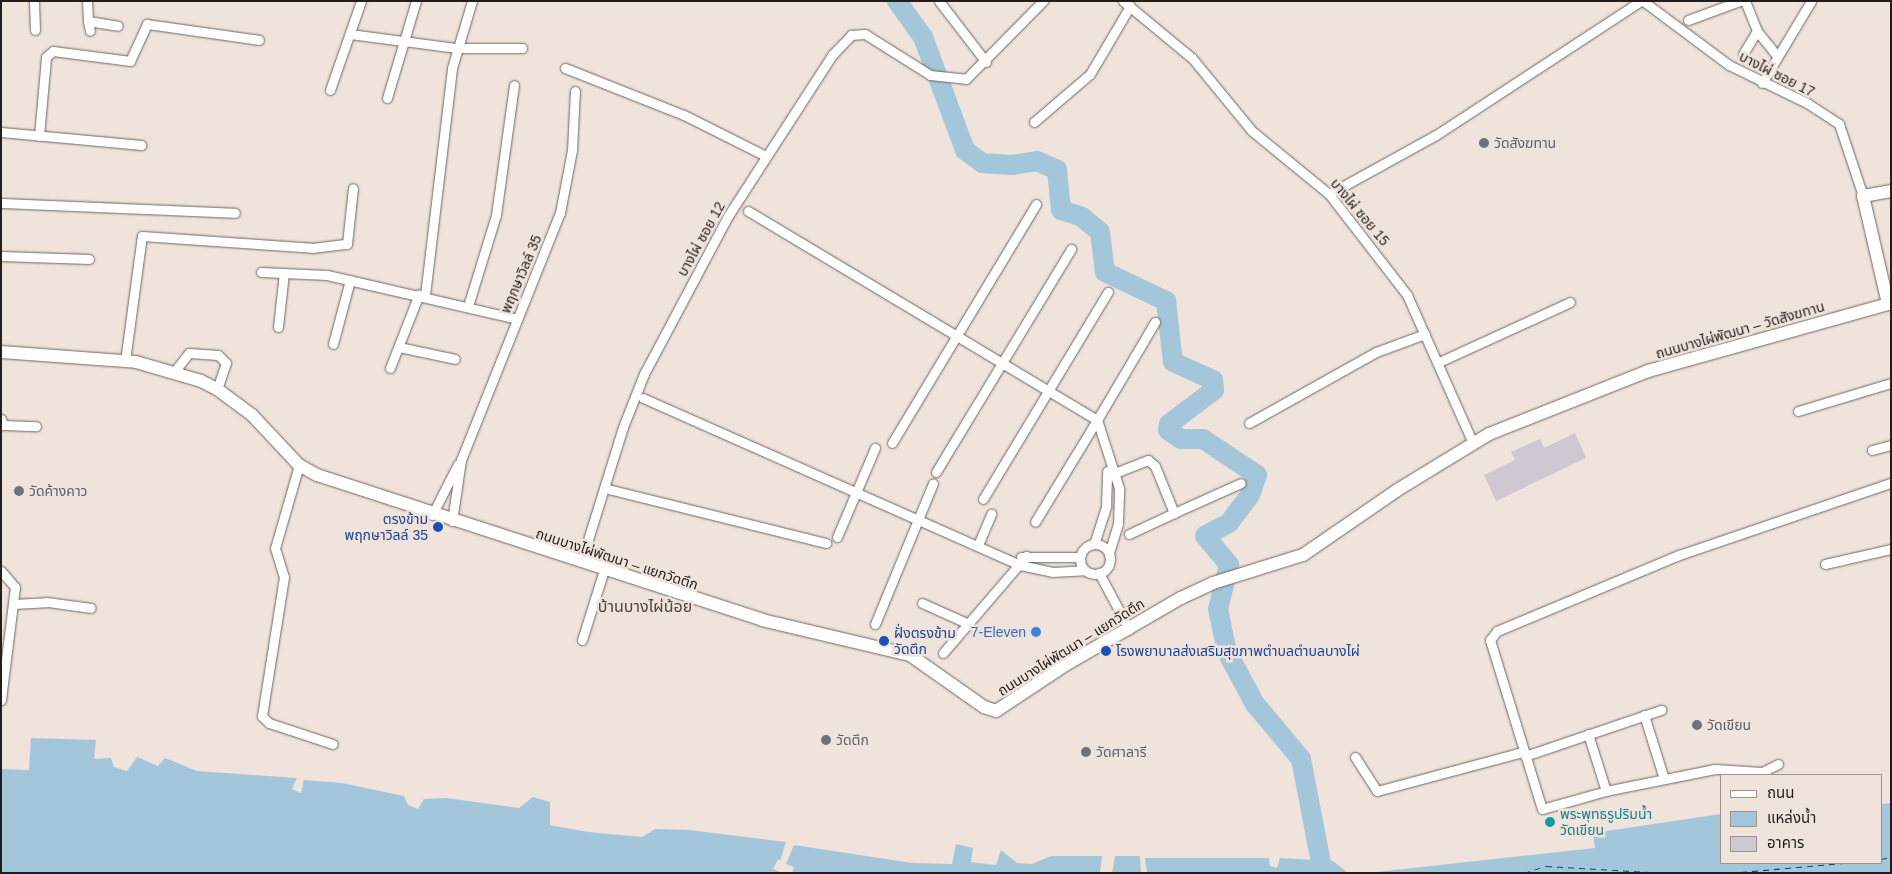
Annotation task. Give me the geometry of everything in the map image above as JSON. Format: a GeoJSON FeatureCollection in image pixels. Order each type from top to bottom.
{"type":"FeatureCollection","features":[{"type":"Feature","properties":{"kind":"street"},"geometry":{"type":"LineString","coordinates":[[34,1],[35,30]]}},
{"type":"Feature","properties":{"kind":"street"},"geometry":{"type":"LineString","coordinates":[[87,1],[90,31]]}},
{"type":"Feature","properties":{"kind":"street"},"geometry":{"type":"LineString","coordinates":[[330,90],[361,1]]}},
{"type":"Feature","properties":{"kind":"street"},"geometry":{"type":"LineString","coordinates":[[387,98],[416,1]]}},
{"type":"Feature","properties":{"kind":"street"},"geometry":{"type":"LineString","coordinates":[[390,368],[422,294],[444,116],[457,48],[472,1]]}},
{"type":"Feature","properties":{"kind":"street"},"geometry":{"type":"LineString","coordinates":[[939,1],[986,62],[1043,1]]}},
{"type":"Feature","properties":{"kind":"street"},"geometry":{"type":"LineString","coordinates":[[1330,194],[1436,135],[1642,1]]}},
{"type":"Feature","properties":{"kind":"street","name":"บางไผ่ ซอย 17"},"geometry":{"type":"LineString","coordinates":[[1642,1],[1729,65],[1762,83],[1807,103],[1838,124],[1863,196]]}},
{"type":"Feature","properties":{"kind":"street"},"geometry":{"type":"LineString","coordinates":[[1688,20],[1740,1]]}},
{"type":"Feature","properties":{"kind":"street"},"geometry":{"type":"LineString","coordinates":[[1745,1],[1756,31],[1777,56]]}},
{"type":"Feature","properties":{"kind":"street"},"geometry":{"type":"LineString","coordinates":[[1034,122],[1090,74],[1126,4]]}},
{"type":"Feature","properties":{"kind":"street","name":"บางไผ่ ซอย 15"},"geometry":{"type":"LineString","coordinates":[[1126,4],[1192,58],[1252,131],[1330,194],[1398,281],[1440,362],[1473,444]]}},
{"type":"Feature","properties":{"kind":"street"},"geometry":{"type":"LineString","coordinates":[[1762,83],[1806,4]]}},
{"type":"Feature","properties":{"kind":"street"},"geometry":{"type":"LineString","coordinates":[[88,21],[118,26]]}},
{"type":"Feature","properties":{"kind":"street"},"geometry":{"type":"LineString","coordinates":[[39,136],[46,57],[53,51],[130,62],[148,24],[259,40]]}},
{"type":"Feature","properties":{"kind":"street"},"geometry":{"type":"LineString","coordinates":[[1743,54],[1756,31]]}},
{"type":"Feature","properties":{"kind":"street"},"geometry":{"type":"LineString","coordinates":[[350,34],[457,48],[522,48]]}},
{"type":"Feature","properties":{"kind":"street","name":"บางไผ่ ซอย 12"},"geometry":{"type":"LineString","coordinates":[[581,562],[604,488],[644,374],[728,216],[832,55],[851,35],[865,34],[930,75],[959,81],[986,62]]}},
{"type":"Feature","properties":{"kind":"street"},"geometry":{"type":"LineString","coordinates":[[565,68],[684,115],[766,156]]}},
{"type":"Feature","properties":{"kind":"street"},"geometry":{"type":"LineString","coordinates":[[468,306],[496,215],[514,85]]}},
{"type":"Feature","properties":{"kind":"street","name":"พฤกษาวิลล์ 35"},"geometry":{"type":"LineString","coordinates":[[432,515],[461,460],[517,319],[549,246],[568,185],[575,91]]}},
{"type":"Feature","properties":{"kind":"street"},"geometry":{"type":"LineString","coordinates":[[1,132],[141,145]]}},
{"type":"Feature","properties":{"kind":"street"},"geometry":{"type":"LineString","coordinates":[[125,361],[142,236],[312,248],[347,244],[353,188]]}},
{"type":"Feature","properties":{"kind":"street"},"geometry":{"type":"LineString","coordinates":[[1863,196],[1891,191]]}},
{"type":"Feature","properties":{"kind":"street","name":"ถนนบางไผ่พัฒนา – วัดสังฆทาน"},"geometry":{"type":"LineString","coordinates":[[1473,444],[1582,395],[1648,371],[1889,306],[1863,196]]}},
{"type":"Feature","properties":{"kind":"street"},"geometry":{"type":"LineString","coordinates":[[1,203],[235,213]]}},
{"type":"Feature","properties":{"kind":"street"},"geometry":{"type":"LineString","coordinates":[[892,442],[1036,204]]}},
{"type":"Feature","properties":{"kind":"street"},"geometry":{"type":"LineString","coordinates":[[748,211],[1003,361],[1097,420],[1120,503],[1108,565],[1099,573]]}},
{"type":"Feature","properties":{"kind":"street"},"geometry":{"type":"LineString","coordinates":[[936,472],[1071,249]]}},
{"type":"Feature","properties":{"kind":"street"},"geometry":{"type":"LineString","coordinates":[[1,256],[89,259]]}},
{"type":"Feature","properties":{"kind":"street"},"geometry":{"type":"LineString","coordinates":[[261,272],[350,280],[422,294],[517,319]]}},
{"type":"Feature","properties":{"kind":"street"},"geometry":{"type":"LineString","coordinates":[[278,327],[284,273]]}},
{"type":"Feature","properties":{"kind":"street"},"geometry":{"type":"LineString","coordinates":[[333,344],[350,280]]}},
{"type":"Feature","properties":{"kind":"street"},"geometry":{"type":"LineString","coordinates":[[983,499],[1108,292]]}},
{"type":"Feature","properties":{"kind":"street"},"geometry":{"type":"LineString","coordinates":[[1440,362],[1570,302]]}},
{"type":"Feature","properties":{"kind":"street"},"geometry":{"type":"LineString","coordinates":[[1035,522],[1155,322]]}},
{"type":"Feature","properties":{"kind":"street"},"geometry":{"type":"LineString","coordinates":[[1249,423],[1376,352],[1425,334]]}},
{"type":"Feature","properties":{"kind":"street"},"geometry":{"type":"LineString","coordinates":[[399,347],[455,359]]}},
{"type":"Feature","properties":{"kind":"street","name":"ถนนบางไผ่พัฒนา – แยกวัดตึก"},"geometry":{"type":"LineString","coordinates":[[1,352],[125,361],[174,372],[217,388],[252,414],[299,465],[317,475],[432,515],[762,620],[910,655],[990,710],[1000,709],[1129,628],[1213,583],[1303,555],[1473,444]]}},
{"type":"Feature","properties":{"kind":"street"},"geometry":{"type":"LineString","coordinates":[[174,372],[189,353],[218,355],[226,363],[217,388]]}},
{"type":"Feature","properties":{"kind":"street"},"geometry":{"type":"LineString","coordinates":[[1798,411],[1891,383]]}},
{"type":"Feature","properties":{"kind":"street"},"geometry":{"type":"LineString","coordinates":[[643,398],[856,494],[1008,558],[1020,566],[1052,572],[1085,570],[1099,573],[1129,628]]}},
{"type":"Feature","properties":{"kind":"street"},"geometry":{"type":"LineString","coordinates":[[1,419],[3,425],[36,426]]}},
{"type":"Feature","properties":{"kind":"street"},"geometry":{"type":"LineString","coordinates":[[1872,450],[1891,445]]}},
{"type":"Feature","properties":{"kind":"street"},"geometry":{"type":"LineString","coordinates":[[837,537],[875,448]]}},
{"type":"Feature","properties":{"kind":"street","name":"พฤกษาวิลล์ 35"},"geometry":{"type":"LineString","coordinates":[[452,521],[461,460]]}},
{"type":"Feature","properties":{"kind":"street"},"geometry":{"type":"LineString","coordinates":[[1111,474],[1142,461],[1151,462],[1174,513]]}},
{"type":"Feature","properties":{"kind":"street"},"geometry":{"type":"LineString","coordinates":[[299,465],[275,548],[284,577],[262,716],[269,723],[333,744]]}},
{"type":"Feature","properties":{"kind":"street"},"geometry":{"type":"LineString","coordinates":[[1008,558],[1026,556],[1080,557],[1094,544],[1106,506],[1111,474]]}},
{"type":"Feature","properties":{"kind":"street"},"geometry":{"type":"LineString","coordinates":[[875,624],[916,518],[933,483]]}},
{"type":"Feature","properties":{"kind":"street"},"geometry":{"type":"LineString","coordinates":[[1129,534],[1241,483]]}},
{"type":"Feature","properties":{"kind":"street"},"geometry":{"type":"LineString","coordinates":[[1778,764],[1762,772],[1715,770],[1606,791],[1542,809],[1490,646],[1497,631],[1679,556],[1891,483]]}},
{"type":"Feature","properties":{"kind":"street"},"geometry":{"type":"LineString","coordinates":[[604,488],[826,543]]}},
{"type":"Feature","properties":{"kind":"street"},"geometry":{"type":"LineString","coordinates":[[978,545],[992,514]]}},
{"type":"Feature","properties":{"kind":"street"},"geometry":{"type":"LineString","coordinates":[[1094,544],[1109,553]]}},
{"type":"Feature","properties":{"kind":"street"},"geometry":{"type":"LineString","coordinates":[[1825,564],[1891,549]]}},
{"type":"Feature","properties":{"kind":"street"},"geometry":{"type":"LineString","coordinates":[[943,654],[1020,566],[1026,556]]}},
{"type":"Feature","properties":{"kind":"street"},"geometry":{"type":"LineString","coordinates":[[1080,557],[1085,570]]}},
{"type":"Feature","properties":{"kind":"street"},"geometry":{"type":"LineString","coordinates":[[582,640],[604,570]]}},
{"type":"Feature","properties":{"kind":"street"},"geometry":{"type":"LineString","coordinates":[[1,571],[15,587],[1,700]]}},
{"type":"Feature","properties":{"kind":"street"},"geometry":{"type":"LineString","coordinates":[[13,604],[48,602],[91,608]]}},
{"type":"Feature","properties":{"kind":"street"},"geometry":{"type":"LineString","coordinates":[[922,603],[969,624]]}},
{"type":"Feature","properties":{"kind":"street"},"geometry":{"type":"LineString","coordinates":[[1355,757],[1377,791],[1524,754],[1661,710]]}},
{"type":"Feature","properties":{"kind":"street"},"geometry":{"type":"LineString","coordinates":[[1644,715],[1664,780]]}},
{"type":"Feature","properties":{"kind":"street"},"geometry":{"type":"LineString","coordinates":[[1588,734],[1606,791]]}},
{"type":"Feature","properties":{"kind":"water"},"geometry":{"type":"Polygon","coordinates":[[[31,738],[96,740],[94,759],[111,758],[114,767],[127,771],[137,757],[158,766],[165,758],[197,771],[297,778],[292,789],[301,793],[304,780],[342,783],[404,796],[408,805],[418,809],[424,799],[446,798],[519,808],[533,797],[550,802],[550,825],[588,832],[642,837],[655,829],[689,830],[786,842],[780,861],[778,859],[773,869],[782,873],[1,873],[1,769],[29,770],[31,738]]]}},
{"type":"Feature","properties":{"kind":"water"},"geometry":{"type":"Polygon","coordinates":[[[1891,803],[1891,873],[1367,873],[1595,848],[1593,833],[1720,814],[1720,864],[1882,864],[1882,804],[1891,803]]]}},
{"type":"Feature","properties":{"kind":"water"},"geometry":{"type":"Polygon","coordinates":[[[956,844],[973,848],[971,862],[996,865],[1001,850],[1017,863],[1032,864],[1051,856],[1102,856],[1100,873],[792,873],[794,867],[786,864],[794,845],[912,863],[952,864],[956,844]]]}},
{"type":"Feature","properties":{"kind":"water"},"geometry":{"type":"Polygon","coordinates":[[[1115,856],[1140,856],[1141,873],[1112,873],[1115,856]]]}},
{"type":"Feature","properties":{"kind":"water"},"geometry":{"type":"Polygon","coordinates":[[[1145,858],[1269,858],[1270,866],[1277,868],[1280,858],[1333,861],[1348,873],[1147,873],[1145,858]]]}},
{"type":"Feature","properties":{"kind":"building"},"geometry":{"type":"Polygon","coordinates":[[[1575,433],[1586,458],[1496,501],[1484,475],[1515,460],[1511,452],[1540,439],[1544,448],[1575,433]]]}},
{"type":"Feature","properties":{"kind":"waterway"},"geometry":{"type":"LineString","coordinates":[[897,1],[923,37],[965,150],[982,163],[1012,165],[1037,161],[1057,170],[1061,210],[1082,217],[1100,232],[1105,272],[1166,301],[1173,362],[1213,380],[1214,390],[1169,424],[1168,430],[1181,439],[1203,439],[1257,475],[1250,495],[1229,523],[1205,536],[1229,565],[1218,609],[1227,652],[1255,704],[1301,759],[1323,873]]}},
{"type":"Feature","properties":{"kind":"ferry route"},"geometry":{"type":"LineString","coordinates":[[1882,859],[1891,857]]}},
{"type":"Feature","properties":{"kind":"ferry route"},"geometry":{"type":"LineString","coordinates":[[1730,873],[1833,864]]}},
{"type":"Feature","properties":{"kind":"ferry route"},"geometry":{"type":"LineString","coordinates":[[1524,873],[1546,866],[1666,873]]}},
{"type":"Feature","properties":{"kind":"place","name":"วัดสังฆทาน"},"geometry":{"type":"Point","coordinates":[1484,143]}},
{"type":"Feature","properties":{"kind":"place","name":"วัดค้างคาว"},"geometry":{"type":"Point","coordinates":[19,491]}},
{"type":"Feature","properties":{"kind":"place","name":"ตรงข้าม พฤกษาวิลล์ 35"},"geometry":{"type":"Point","coordinates":[438,527]}},
{"type":"Feature","properties":{"kind":"place","name":"7-Eleven"},"geometry":{"type":"Point","coordinates":[1036,632]}},
{"type":"Feature","properties":{"kind":"place","name":"ฝั่งตรงข้าม วัดตึก"},"geometry":{"type":"Point","coordinates":[884,641]}},
{"type":"Feature","properties":{"kind":"place","name":"โรงพยาบาลส่งเสริมสุขภาพตำบลตำบลบางไผ่"},"geometry":{"type":"Point","coordinates":[1106,651]}},
{"type":"Feature","properties":{"kind":"place","name":"วัดเขียน"},"geometry":{"type":"Point","coordinates":[1697,725]}},
{"type":"Feature","properties":{"kind":"place","name":"วัดตึก"},"geometry":{"type":"Point","coordinates":[826,740]}},
{"type":"Feature","properties":{"kind":"place","name":"วัดศาลารี"},"geometry":{"type":"Point","coordinates":[1086,752]}},
{"type":"Feature","properties":{"kind":"place","name":"พระพุทธรูปริมน้ำ วัดเขียน"},"geometry":{"type":"Point","coordinates":[1550,822]}},
{"type":"Feature","properties":{"kind":"district","name":"บ้านบางไผ่น้อย"},"geometry":{"type":"Point","coordinates":[645,607]}}]}
